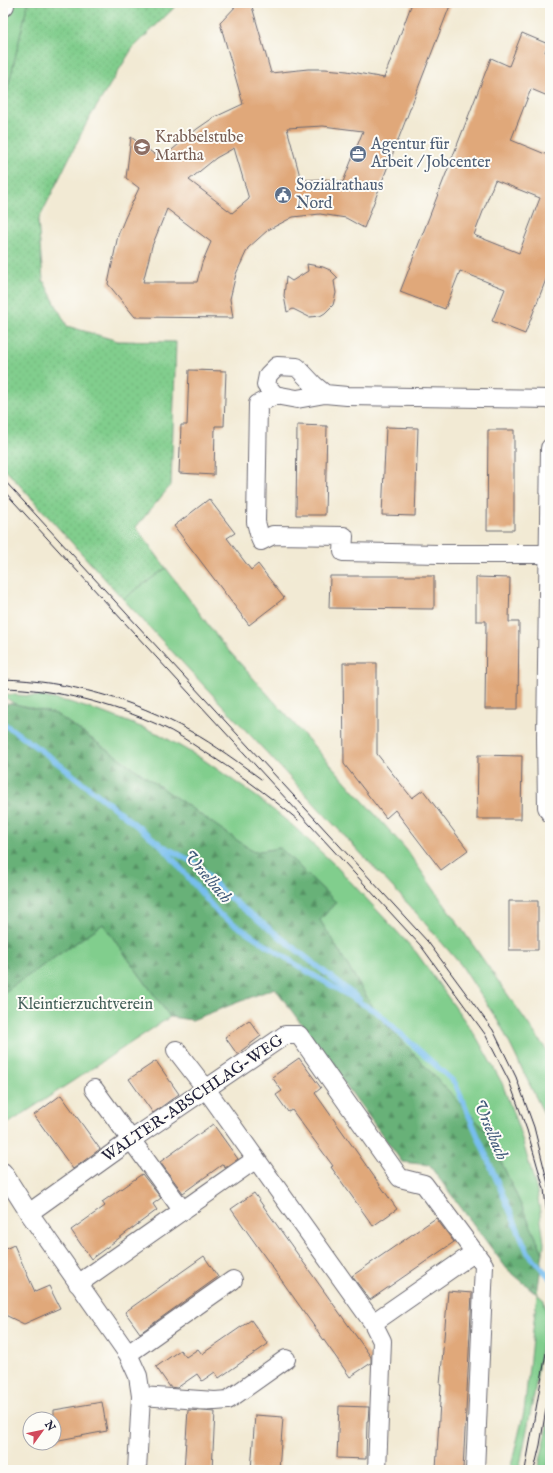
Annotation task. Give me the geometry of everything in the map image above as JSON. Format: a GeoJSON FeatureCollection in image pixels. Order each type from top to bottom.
{"type":"FeatureCollection","features":[{"type":"Feature","properties":{"kind":"street"},"geometry":{"type":"LineString","coordinates":[[326,394],[314,385],[297,368],[277,366],[268,375],[266,385],[275,395],[297,399],[326,394],[355,396],[550,399]]}},
{"type":"Feature","properties":{"kind":"street"},"geometry":{"type":"LineString","coordinates":[[275,395],[258,404],[256,522],[261,541],[273,535],[344,536],[343,552],[549,554]]}},
{"type":"Feature","properties":{"kind":"street"},"geometry":{"type":"LineString","coordinates":[[550,448],[546,737],[547,808],[550,813]]}},
{"type":"Feature","properties":{"kind":"street","name":"WALTER-ABSCHLAG-WEG"},"geometry":{"type":"LineString","coordinates":[[29,1213],[131,1140],[284,1035],[299,1035],[400,1178],[424,1184],[484,1265],[475,1470]]}},
{"type":"Feature","properties":{"kind":"street"},"geometry":{"type":"LineString","coordinates":[[176,1050],[206,1089],[373,1323],[382,1341],[377,1470]]}},
{"type":"Feature","properties":{"kind":"street"},"geometry":{"type":"LineString","coordinates":[[94,1089],[183,1210]]}},
{"type":"Feature","properties":{"kind":"street"},"geometry":{"type":"LineString","coordinates":[[78,1284],[256,1159]]}},
{"type":"Feature","properties":{"kind":"street"},"geometry":{"type":"LineString","coordinates":[[3,1172],[29,1213],[128,1354],[138,1376],[141,1396],[137,1470]]}},
{"type":"Feature","properties":{"kind":"street"},"geometry":{"type":"LineString","coordinates":[[373,1323],[475,1252]]}},
{"type":"Feature","properties":{"kind":"street"},"geometry":{"type":"LineString","coordinates":[[128,1354],[234,1280]]}},
{"type":"Feature","properties":{"kind":"street"},"geometry":{"type":"LineString","coordinates":[[141,1396],[215,1401],[228,1400],[286,1359]]}},
{"type":"Feature","properties":{"kind":"green space"},"geometry":{"type":"Polygon","coordinates":[[[3,3],[28,3],[3,104],[3,3]]]}},
{"type":"Feature","properties":{"kind":"green space"},"geometry":{"type":"Polygon","coordinates":[[[28,3],[179,3],[132,49],[87,122],[38,221],[43,280],[67,326],[118,341],[176,342],[171,485],[136,527],[166,568],[123,599],[3,467],[3,104],[28,3]]]}},
{"type":"Feature","properties":{"kind":"green space"},"geometry":{"type":"Polygon","coordinates":[[[166,568],[221,642],[405,848],[550,1055],[550,1135],[547,1120],[501,1026],[461,965],[411,907],[123,599],[166,568]]]}},
{"type":"Feature","properties":{"kind":"green space"},"geometry":{"type":"Polygon","coordinates":[[[3,694],[43,697],[69,702],[110,715],[159,734],[204,760],[257,797],[292,825],[335,865],[416,952],[477,1038],[502,1083],[520,1132],[537,1191],[544,1243],[543,1253],[488,1133],[379,1017],[320,920],[336,902],[280,848],[254,852],[56,714],[15,704],[3,696],[3,694]]]}},
{"type":"Feature","properties":{"kind":"green space"},"geometry":{"type":"Polygon","coordinates":[[[3,703],[15,704],[56,714],[254,852],[280,848],[336,902],[320,920],[379,1017],[488,1133],[543,1253],[537,1294],[507,1269],[429,1165],[402,1162],[275,988],[192,1020],[170,1017],[103,924],[3,993],[3,703]]]}},
{"type":"Feature","properties":{"kind":"green space","name":"Kleintierzuchtverein"},"geometry":{"type":"Polygon","coordinates":[[[103,924],[170,1017],[3,1127],[3,993],[103,924]]]}},
{"type":"Feature","properties":{"kind":"green space"},"geometry":{"type":"Polygon","coordinates":[[[537,1294],[544,1300],[546,1312],[535,1390],[519,1470],[510,1470],[524,1412],[537,1294]]]}},
{"type":"Feature","properties":{"kind":"green space"},"geometry":{"type":"Polygon","coordinates":[[[550,1417],[550,1455],[547,1470],[538,1470],[550,1417]]]}},
{"type":"Feature","properties":{"kind":"building"},"geometry":{"type":"Polygon","coordinates":[[[239,3],[251,3],[271,73],[308,69],[325,69],[347,71],[384,78],[412,3],[451,3],[364,228],[346,218],[320,214],[293,217],[268,230],[248,248],[236,274],[230,299],[233,318],[135,317],[108,284],[118,235],[139,188],[126,178],[131,137],[161,159],[197,129],[213,118],[243,104],[220,23],[239,3]],[[323,126],[287,128],[301,180],[324,179],[343,182],[363,131],[323,126]],[[234,148],[216,158],[189,180],[232,213],[249,199],[234,148]],[[167,209],[152,246],[143,282],[197,282],[202,263],[211,242],[167,209]]]}},
{"type":"Feature","properties":{"kind":"building"},"geometry":{"type":"Polygon","coordinates":[[[522,33],[548,44],[545,52],[550,54],[550,97],[531,89],[511,140],[550,156],[550,269],[525,334],[492,321],[505,289],[460,271],[445,309],[400,292],[491,58],[509,66],[522,33]],[[495,180],[474,235],[519,253],[540,198],[495,180]]]}},
{"type":"Feature","properties":{"kind":"building"},"geometry":{"type":"Polygon","coordinates":[[[307,264],[330,270],[338,278],[334,281],[336,293],[333,305],[320,316],[309,317],[293,309],[287,312],[284,296],[286,277],[292,281],[308,271],[307,264]]]}},
{"type":"Feature","properties":{"kind":"building"},"geometry":{"type":"Polygon","coordinates":[[[189,370],[226,371],[224,426],[215,426],[214,475],[179,473],[181,425],[187,425],[189,370]]]}},
{"type":"Feature","properties":{"kind":"building"},"geometry":{"type":"Polygon","coordinates":[[[297,425],[327,426],[325,515],[296,515],[297,425]]]}},
{"type":"Feature","properties":{"kind":"building"},"geometry":{"type":"Polygon","coordinates":[[[386,427],[418,428],[415,516],[382,515],[386,427]]]}},
{"type":"Feature","properties":{"kind":"building"},"geometry":{"type":"Polygon","coordinates":[[[488,430],[514,430],[514,530],[487,530],[488,430]]]}},
{"type":"Feature","properties":{"kind":"building"},"geometry":{"type":"Polygon","coordinates":[[[209,499],[235,533],[227,538],[251,570],[258,564],[284,598],[249,625],[174,526],[209,499]]]}},
{"type":"Feature","properties":{"kind":"building"},"geometry":{"type":"Polygon","coordinates":[[[330,576],[434,576],[434,609],[329,608],[330,576]]]}},
{"type":"Feature","properties":{"kind":"building"},"geometry":{"type":"Polygon","coordinates":[[[476,577],[510,578],[509,622],[519,622],[518,709],[485,709],[486,621],[476,621],[476,577]]]}},
{"type":"Feature","properties":{"kind":"building"},"geometry":{"type":"Polygon","coordinates":[[[343,663],[377,663],[377,754],[412,798],[423,790],[468,850],[441,870],[395,810],[386,818],[344,764],[343,663]]]}},
{"type":"Feature","properties":{"kind":"building"},"geometry":{"type":"Polygon","coordinates":[[[478,755],[522,756],[521,819],[477,819],[478,755]]]}},
{"type":"Feature","properties":{"kind":"building"},"geometry":{"type":"Polygon","coordinates":[[[509,901],[538,901],[538,950],[509,950],[509,901]]]}},
{"type":"Feature","properties":{"kind":"building"},"geometry":{"type":"Polygon","coordinates":[[[249,1020],[261,1036],[237,1054],[225,1037],[249,1020]]]}},
{"type":"Feature","properties":{"kind":"building"},"geometry":{"type":"Polygon","coordinates":[[[299,1058],[321,1088],[315,1093],[397,1209],[373,1226],[331,1167],[333,1166],[292,1110],[288,1112],[276,1095],[282,1091],[272,1077],[299,1058]]]}},
{"type":"Feature","properties":{"kind":"building"},"geometry":{"type":"Polygon","coordinates":[[[156,1061],[179,1094],[153,1113],[129,1079],[156,1061]]]}},
{"type":"Feature","properties":{"kind":"building"},"geometry":{"type":"Polygon","coordinates":[[[61,1095],[100,1149],[73,1169],[34,1115],[61,1095]]]}},
{"type":"Feature","properties":{"kind":"building"},"geometry":{"type":"Polygon","coordinates":[[[213,1124],[238,1159],[225,1168],[223,1164],[183,1193],[160,1162],[213,1124]]]}},
{"type":"Feature","properties":{"kind":"building"},"geometry":{"type":"Polygon","coordinates":[[[142,1174],[161,1198],[153,1204],[157,1210],[91,1259],[71,1230],[105,1206],[102,1202],[142,1174]]]}},
{"type":"Feature","properties":{"kind":"building"},"geometry":{"type":"Polygon","coordinates":[[[254,1193],[371,1357],[371,1363],[350,1377],[231,1209],[254,1193]]]}},
{"type":"Feature","properties":{"kind":"building"},"geometry":{"type":"Polygon","coordinates":[[[436,1218],[454,1242],[370,1300],[352,1276],[436,1218]]]}},
{"type":"Feature","properties":{"kind":"building"},"geometry":{"type":"Polygon","coordinates":[[[14,1245],[35,1292],[49,1286],[60,1308],[24,1324],[3,1314],[3,1250],[14,1245]]]}},
{"type":"Feature","properties":{"kind":"building"},"geometry":{"type":"Polygon","coordinates":[[[204,1256],[218,1277],[140,1333],[125,1312],[204,1256]]]}},
{"type":"Feature","properties":{"kind":"building"},"geometry":{"type":"Polygon","coordinates":[[[448,1291],[472,1293],[463,1470],[436,1470],[440,1385],[448,1291]]]}},
{"type":"Feature","properties":{"kind":"building"},"geometry":{"type":"Polygon","coordinates":[[[251,1320],[268,1344],[219,1378],[215,1372],[202,1381],[197,1374],[177,1388],[170,1387],[156,1367],[180,1350],[186,1357],[198,1349],[202,1354],[251,1320]]]}},
{"type":"Feature","properties":{"kind":"building"},"geometry":{"type":"Polygon","coordinates":[[[102,1402],[107,1431],[62,1439],[62,1411],[54,1410],[102,1402]]]}},
{"type":"Feature","properties":{"kind":"building"},"geometry":{"type":"Polygon","coordinates":[[[339,1406],[369,1407],[366,1459],[337,1458],[339,1406]]]}},
{"type":"Feature","properties":{"kind":"building"},"geometry":{"type":"Polygon","coordinates":[[[188,1410],[215,1412],[212,1470],[184,1470],[188,1410]]]}},
{"type":"Feature","properties":{"kind":"building"},"geometry":{"type":"Polygon","coordinates":[[[255,1415],[283,1417],[279,1470],[251,1470],[255,1415]]]}},
{"type":"Feature","properties":{"kind":"waterway","name":"Urselbach"},"geometry":{"type":"LineString","coordinates":[[3,723],[50,757],[161,845],[219,914],[303,969],[378,1013],[455,1083],[528,1253],[550,1278]]}},
{"type":"Feature","properties":{"kind":"waterway","name":"Urselbach"},"geometry":{"type":"LineString","coordinates":[[165,847],[198,865],[225,894],[359,999]]}},
{"type":"Feature","properties":{"kind":"tram line"},"geometry":{"type":"LineString","coordinates":[[3,479],[428,942],[493,1030],[516,1077],[534,1127],[550,1192]]}},
{"type":"Feature","properties":{"kind":"tram line"},"geometry":{"type":"LineString","coordinates":[[3,490],[421,946],[485,1034],[509,1081],[527,1130],[544,1189],[550,1241]]}},
{"type":"Feature","properties":{"kind":"tram line"},"geometry":{"type":"LineString","coordinates":[[3,679],[52,683],[123,701],[168,720],[199,736],[261,779]]}},
{"type":"Feature","properties":{"kind":"tram line"},"geometry":{"type":"LineString","coordinates":[[3,688],[44,691],[84,699],[123,711],[161,726],[181,737],[238,774],[298,820]]}},
{"type":"Feature","properties":{"kind":"tram line"},"geometry":{"type":"LineString","coordinates":[[525,1470],[546,1353],[550,1315]]}},
{"type":"Feature","properties":{"kind":"tram line"},"geometry":{"type":"LineString","coordinates":[[534,1470],[540,1445],[550,1385]]}},
{"type":"Feature","properties":{"kind":"place","name":"Krabbelstube Martha"},"geometry":{"type":"Point","coordinates":[142,147]}},
{"type":"Feature","properties":{"kind":"place","name":"Agentur für Arbeit / Jobcenter"},"geometry":{"type":"Point","coordinates":[358,154]}},
{"type":"Feature","properties":{"kind":"place","name":"Sozialrathaus Nord"},"geometry":{"type":"Point","coordinates":[283,195]}}]}
